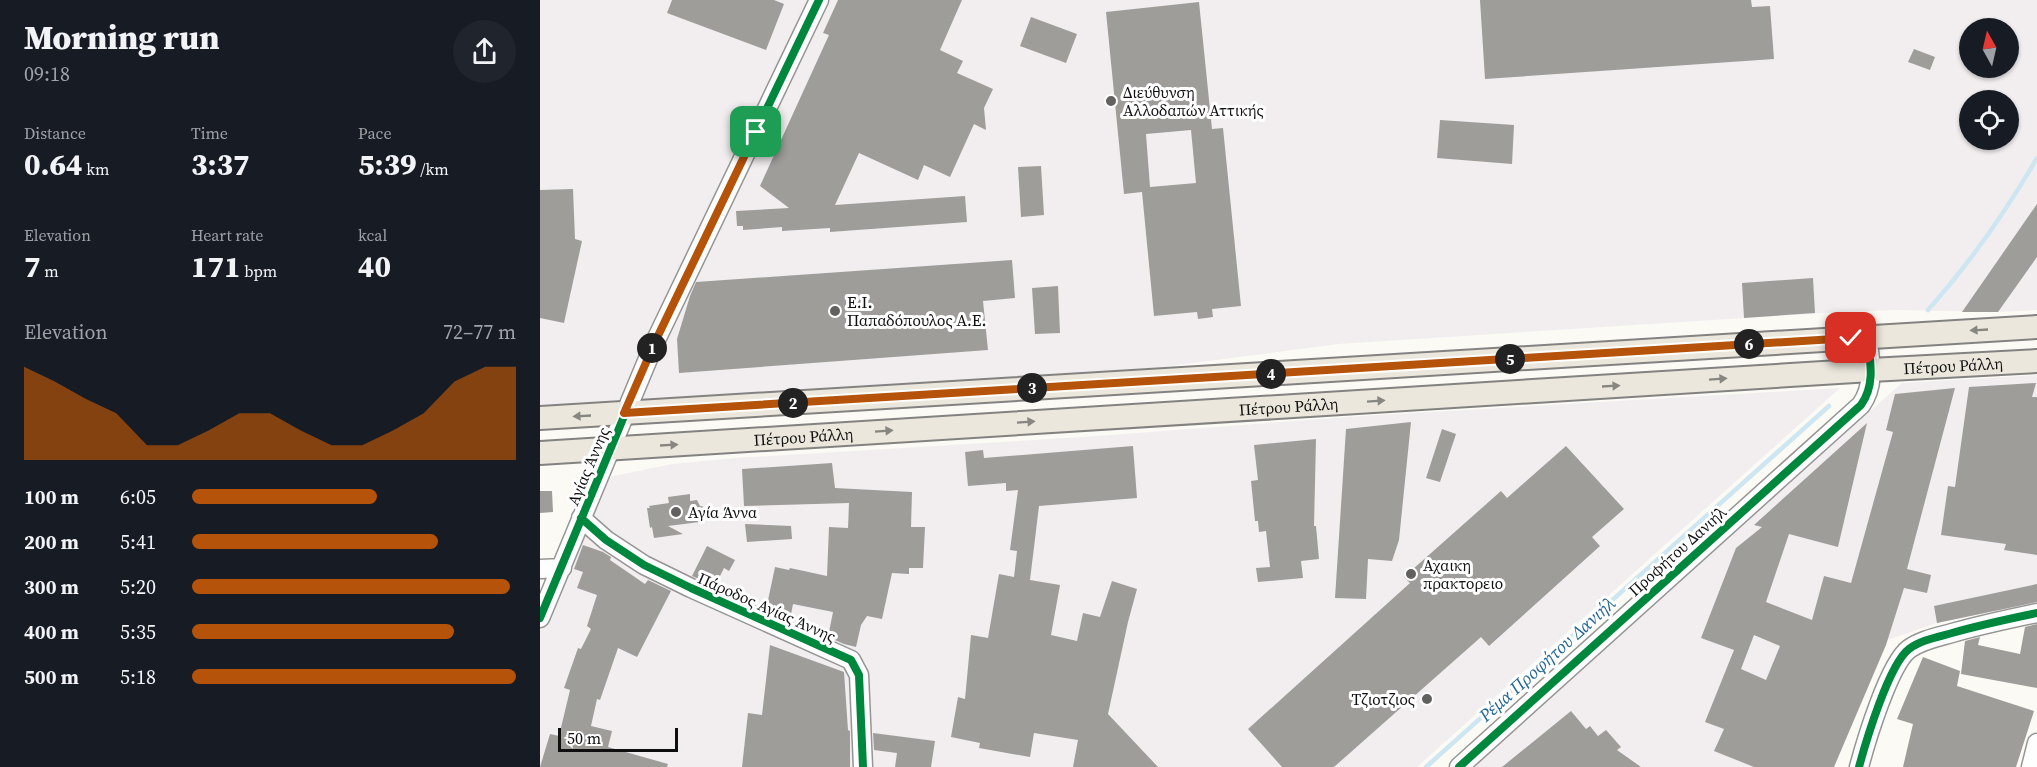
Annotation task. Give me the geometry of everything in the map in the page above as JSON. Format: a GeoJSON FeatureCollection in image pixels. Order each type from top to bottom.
{"type":"FeatureCollection","features":[{"type":"Feature","properties":{"kind":"main road","name":"Πέτρου Ράλλη"},"geometry":{"type":"LineString","coordinates":[[540,418],[2037,327]]}},
{"type":"Feature","properties":{"kind":"main road","name":"Πέτρου Ράλλη"},"geometry":{"type":"LineString","coordinates":[[540,453],[2037,361]]}},
{"type":"Feature","properties":{"kind":"street","name":"Αγίας Άννης"},"geometry":{"type":"LineString","coordinates":[[540,618],[655,342],[819,0]]}},
{"type":"Feature","properties":{"kind":"street","name":"Προφήτου Δανιήλ"},"geometry":{"type":"LineString","coordinates":[[1460,767],[1861,405],[1868,396],[1871,386],[1867,336]]}},
{"type":"Feature","properties":{"kind":"street","name":"Πάροδος Αγίας Άννης"},"geometry":{"type":"LineString","coordinates":[[581,518],[615,546],[644,565],[851,660],[859,675],[864,767]]}},
{"type":"Feature","properties":{"kind":"street"},"geometry":{"type":"LineString","coordinates":[[540,569],[562,568]]}},
{"type":"Feature","properties":{"kind":"street"},"geometry":{"type":"LineString","coordinates":[[1859,767],[1887,684],[1901,657],[1910,649],[1930,639],[2037,613]]}},
{"type":"Feature","properties":{"kind":"shaded area"},"geometry":{"type":"Polygon","coordinates":[[[540,0],[2037,0],[2037,310],[1839,312],[1338,344],[1086,377],[540,412],[540,0]]]}},
{"type":"Feature","properties":{"kind":"shaded area"},"geometry":{"type":"Polygon","coordinates":[[[2037,375],[2037,602],[1937,623],[1887,640],[1834,767],[1471,767],[1548,700],[1630,622],[1902,383],[2037,375]]]}},
{"type":"Feature","properties":{"kind":"shaded area"},"geometry":{"type":"Polygon","coordinates":[[[1840,388],[1417,767],[540,767],[540,631],[608,479],[614,476],[672,464],[735,458],[1084,437],[1346,417],[1840,388]]]}},
{"type":"Feature","properties":{"kind":"building"},"geometry":{"type":"Polygon","coordinates":[[[672,0],[774,0],[784,4],[766,50],[667,13],[672,0]]]}},
{"type":"Feature","properties":{"kind":"building"},"geometry":{"type":"Polygon","coordinates":[[[838,0],[962,0],[940,50],[963,61],[957,73],[993,89],[984,108],[986,130],[974,124],[950,177],[924,165],[918,180],[859,153],[835,205],[965,196],[967,222],[830,232],[830,228],[782,231],[782,227],[743,230],[743,226],[737,226],[736,211],[789,208],[760,186],[829,35],[823,33],[838,0]]]}},
{"type":"Feature","properties":{"kind":"building"},"geometry":{"type":"Polygon","coordinates":[[[1480,0],[1751,0],[1752,7],[1770,6],[1774,59],[1485,79],[1480,0]]]}},
{"type":"Feature","properties":{"kind":"building"},"geometry":{"type":"Polygon","coordinates":[[[1199,2],[1212,129],[1223,128],[1241,306],[1212,309],[1213,317],[1198,319],[1197,312],[1154,316],[1142,192],[1124,194],[1106,12],[1199,2]],[[1191,130],[1146,134],[1150,187],[1196,183],[1191,130]]]}},
{"type":"Feature","properties":{"kind":"building"},"geometry":{"type":"Polygon","coordinates":[[[1031,17],[1077,34],[1066,63],[1020,46],[1031,17]]]}},
{"type":"Feature","properties":{"kind":"building"},"geometry":{"type":"Polygon","coordinates":[[[1914,49],[1935,57],[1930,70],[1908,62],[1914,49]]]}},
{"type":"Feature","properties":{"kind":"building"},"geometry":{"type":"Polygon","coordinates":[[[1440,120],[1514,125],[1512,164],[1437,158],[1440,120]]]}},
{"type":"Feature","properties":{"kind":"building"},"geometry":{"type":"Polygon","coordinates":[[[1041,166],[1044,215],[1021,217],[1018,167],[1041,166]]]}},
{"type":"Feature","properties":{"kind":"building"},"geometry":{"type":"Polygon","coordinates":[[[573,189],[575,239],[582,241],[564,323],[540,318],[540,190],[573,189]]]}},
{"type":"Feature","properties":{"kind":"building"},"geometry":{"type":"Polygon","coordinates":[[[2037,204],[2037,257],[1998,312],[1962,312],[2037,204]]]}},
{"type":"Feature","properties":{"kind":"building","name":"Ε.Ι. Παπαδόπουλος Α.Ε."},"geometry":{"type":"Polygon","coordinates":[[[1012,260],[1015,298],[983,301],[988,350],[679,373],[677,339],[696,282],[1012,260]]]}},
{"type":"Feature","properties":{"kind":"building"},"geometry":{"type":"Polygon","coordinates":[[[1813,278],[1815,313],[1744,318],[1742,283],[1813,278]]]}},
{"type":"Feature","properties":{"kind":"building"},"geometry":{"type":"Polygon","coordinates":[[[1058,286],[1060,333],[1035,334],[1032,288],[1058,286]]]}},
{"type":"Feature","properties":{"kind":"building"},"geometry":{"type":"Polygon","coordinates":[[[2036,383],[2032,397],[2037,397],[2037,555],[2004,550],[2006,544],[1941,535],[1948,486],[1955,487],[1969,387],[2036,383]]]}},
{"type":"Feature","properties":{"kind":"building"},"geometry":{"type":"Polygon","coordinates":[[[1955,388],[1907,569],[1931,575],[1927,593],[1904,588],[1886,645],[1834,767],[1754,767],[1714,751],[1724,729],[1705,722],[1734,650],[1701,638],[1736,548],[1762,527],[1754,525],[1867,423],[1838,547],[1789,534],[1766,602],[1812,620],[1824,576],[1851,583],[1893,432],[1886,430],[1895,394],[1955,388]],[[1754,635],[1741,669],[1766,680],[1780,646],[1754,635]]]}},
{"type":"Feature","properties":{"kind":"building"},"geometry":{"type":"Polygon","coordinates":[[[1411,422],[1399,540],[1392,561],[1368,559],[1366,599],[1335,598],[1346,429],[1411,422]]]}},
{"type":"Feature","properties":{"kind":"building"},"geometry":{"type":"Polygon","coordinates":[[[1442,429],[1456,434],[1440,482],[1426,478],[1442,429]]]}},
{"type":"Feature","properties":{"kind":"building"},"geometry":{"type":"Polygon","coordinates":[[[1316,439],[1314,526],[1316,526],[1319,559],[1301,561],[1303,578],[1258,582],[1256,568],[1270,567],[1266,531],[1259,532],[1258,521],[1255,521],[1251,481],[1258,480],[1254,445],[1316,439]]]}},
{"type":"Feature","properties":{"kind":"building"},"geometry":{"type":"Polygon","coordinates":[[[1133,446],[1137,498],[1039,506],[1030,580],[1060,585],[1051,635],[1077,641],[1083,613],[1100,617],[1112,581],[1137,589],[1108,714],[1158,767],[1073,767],[1078,740],[1034,733],[1030,757],[979,748],[980,743],[951,737],[958,697],[965,699],[971,635],[988,638],[999,574],[1014,577],[1017,551],[1010,550],[1018,490],[1006,491],[1006,483],[968,486],[965,452],[983,450],[984,458],[1133,446]]]}},
{"type":"Feature","properties":{"kind":"building"},"geometry":{"type":"Polygon","coordinates":[[[1566,446],[1624,509],[1592,537],[1600,546],[1489,646],[1481,637],[1334,767],[1282,767],[1248,729],[1410,583],[1404,577],[1501,491],[1507,498],[1566,446]]]}},
{"type":"Feature","properties":{"kind":"building"},"geometry":{"type":"Polygon","coordinates":[[[832,463],[835,488],[912,492],[911,527],[925,527],[923,568],[909,568],[909,574],[892,573],[882,619],[867,616],[861,625],[856,647],[828,637],[833,612],[793,604],[790,620],[766,610],[775,567],[827,576],[829,527],[848,528],[849,503],[744,506],[742,469],[832,463]]]}},
{"type":"Feature","properties":{"kind":"building"},"geometry":{"type":"Polygon","coordinates":[[[540,491],[552,491],[553,512],[540,513],[540,491]]]}},
{"type":"Feature","properties":{"kind":"building","name":"Αγία Άννα"},"geometry":{"type":"Polygon","coordinates":[[[690,494],[690,501],[697,500],[700,506],[713,509],[701,516],[700,522],[668,526],[683,534],[654,538],[647,508],[669,503],[668,497],[690,494]]]}},
{"type":"Feature","properties":{"kind":"building"},"geometry":{"type":"Polygon","coordinates":[[[745,524],[791,526],[792,539],[747,542],[745,524]]]}},
{"type":"Feature","properties":{"kind":"building"},"geometry":{"type":"Polygon","coordinates":[[[583,545],[611,557],[610,560],[645,584],[648,580],[671,591],[637,657],[618,648],[600,700],[597,699],[591,726],[612,731],[608,747],[668,764],[667,767],[540,767],[550,734],[559,736],[570,690],[564,688],[578,648],[581,649],[591,629],[587,626],[597,595],[577,588],[583,572],[574,569],[583,545]]]}},
{"type":"Feature","properties":{"kind":"building"},"geometry":{"type":"Polygon","coordinates":[[[707,546],[735,560],[729,571],[724,568],[715,586],[692,576],[707,546]]]}},
{"type":"Feature","properties":{"kind":"building"},"geometry":{"type":"Polygon","coordinates":[[[2037,584],[2037,602],[1937,623],[1934,606],[2037,584]]]}},
{"type":"Feature","properties":{"kind":"building"},"geometry":{"type":"Polygon","coordinates":[[[2037,624],[2037,688],[1961,674],[1965,641],[1980,637],[1978,645],[2020,654],[2025,627],[2037,624]]]}},
{"type":"Feature","properties":{"kind":"building"},"geometry":{"type":"Polygon","coordinates":[[[770,645],[844,672],[848,730],[850,731],[850,767],[742,767],[748,713],[762,715],[770,645]]]}},
{"type":"Feature","properties":{"kind":"building"},"geometry":{"type":"Polygon","coordinates":[[[1923,657],[1960,671],[1957,686],[2034,711],[2016,767],[1903,767],[1913,724],[1897,719],[1923,657]]]}},
{"type":"Feature","properties":{"kind":"building"},"geometry":{"type":"Polygon","coordinates":[[[1571,711],[1586,729],[1590,726],[1598,736],[1606,730],[1621,747],[1617,750],[1641,767],[1502,767],[1571,711]]]}},
{"type":"Feature","properties":{"kind":"building"},"geometry":{"type":"Polygon","coordinates":[[[873,733],[935,741],[931,767],[895,767],[897,753],[874,750],[873,733]]]}},
{"type":"Feature","properties":{"kind":"waterway","name":"Ρέμα Προφήτου Δανιήλ"},"geometry":{"type":"LineString","coordinates":[[1928,310],[1986,237],[2037,158]]}},
{"type":"Feature","properties":{"kind":"waterway","name":"Ρέμα Προφήτου Δανιήλ"},"geometry":{"type":"LineString","coordinates":[[1426,767],[1829,406]]}},
{"type":"Feature","properties":{"kind":"cycle path"},"geometry":{"type":"LineString","coordinates":[[540,618],[655,342],[819,0]]}},
{"type":"Feature","properties":{"kind":"cycle path"},"geometry":{"type":"LineString","coordinates":[[1459,767],[1861,405],[1869,389],[1870,380],[1867,336]]}},
{"type":"Feature","properties":{"kind":"cycle path"},"geometry":{"type":"LineString","coordinates":[[581,518],[606,540],[644,565],[851,660],[859,675],[863,767]]}},
{"type":"Feature","properties":{"kind":"cycle path"},"geometry":{"type":"LineString","coordinates":[[1859,767],[1886,686],[1901,657],[1909,649],[1935,637],[2037,613]]}},
{"type":"Feature","properties":{"kind":"place","name":"Διεύθυνση Αλλοδαπών Αττικής"},"geometry":{"type":"Point","coordinates":[1111,101]}},
{"type":"Feature","properties":{"kind":"place","name":"Ε.Ι. Παπαδόπουλος Α.Ε."},"geometry":{"type":"Point","coordinates":[835,311]}},
{"type":"Feature","properties":{"kind":"place","name":"Αγία Άννα"},"geometry":{"type":"Point","coordinates":[676,512]}},
{"type":"Feature","properties":{"kind":"place","name":"Αχαικη πρακτορειο"},"geometry":{"type":"Point","coordinates":[1411,574]}},
{"type":"Feature","properties":{"kind":"place","name":"Τζιοτζιος"},"geometry":{"type":"Point","coordinates":[1427,699]}},
{"type":"Feature","properties":{"kind":"route"},"geometry":{"type":"LineString","coordinates":[[756,132],[655,342],[624,413],[1851,338]]}}]}
